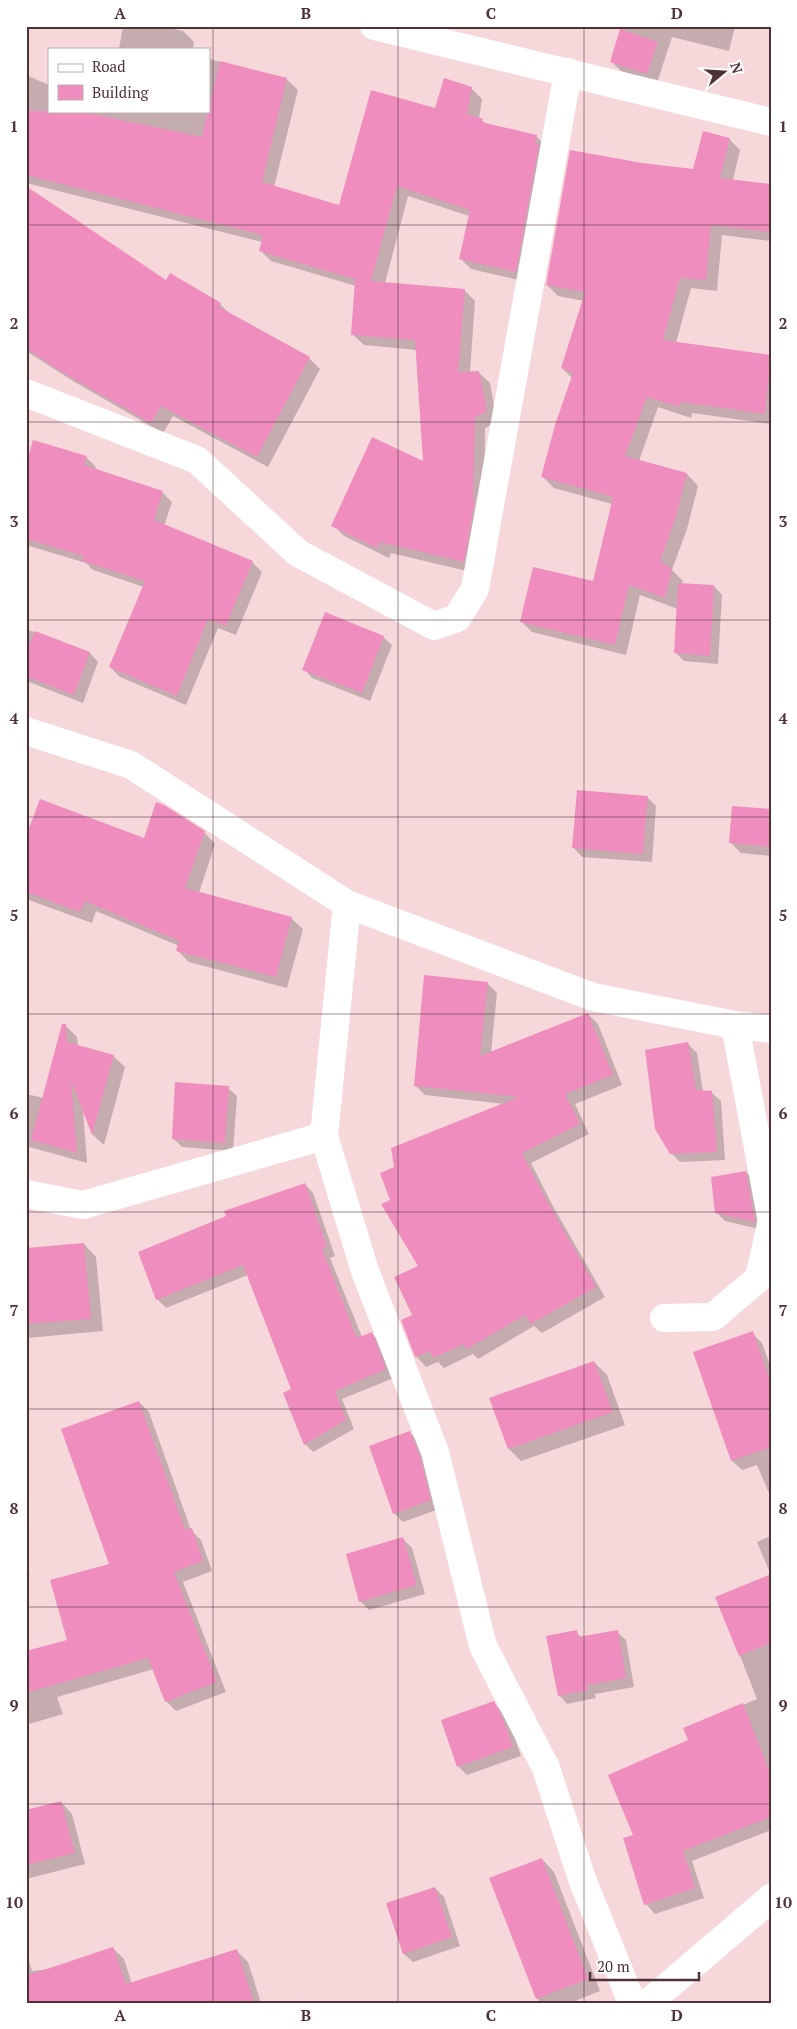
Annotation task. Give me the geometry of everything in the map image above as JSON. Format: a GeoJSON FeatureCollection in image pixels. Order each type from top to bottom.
{"type":"FeatureCollection","features":[{"type":"Feature","properties":{"kind":"street"},"geometry":{"type":"LineString","coordinates":[[374,26],[771,122]]}},
{"type":"Feature","properties":{"kind":"street"},"geometry":{"type":"LineString","coordinates":[[26,393],[197,460],[298,553],[434,626],[456,618],[475,588],[568,72]]}},
{"type":"Feature","properties":{"kind":"street"},"geometry":{"type":"LineString","coordinates":[[26,731],[132,765],[348,904],[593,997],[735,1025],[771,1028]]}},
{"type":"Feature","properties":{"kind":"street"},"geometry":{"type":"LineString","coordinates":[[348,904],[324,1136],[365,1271],[435,1452],[483,1646],[546,1768],[582,1879],[632,2003]]}},
{"type":"Feature","properties":{"kind":"street"},"geometry":{"type":"LineString","coordinates":[[735,1025],[771,1217]]}},
{"type":"Feature","properties":{"kind":"street"},"geometry":{"type":"LineString","coordinates":[[26,1194],[83,1205],[324,1136]]}},
{"type":"Feature","properties":{"kind":"street"},"geometry":{"type":"LineString","coordinates":[[664,1318],[713,1316],[759,1278],[771,1224]]}},
{"type":"Feature","properties":{"kind":"street"},"geometry":{"type":"LineString","coordinates":[[648,2003],[771,1898]]}},
{"type":"Feature","properties":{"kind":"building"},"geometry":{"type":"Polygon","coordinates":[[[620,29],[658,42],[647,74],[610,62],[620,29]]]}},
{"type":"Feature","properties":{"kind":"building"},"geometry":{"type":"Polygon","coordinates":[[[220,61],[287,78],[262,182],[339,205],[371,90],[435,108],[444,78],[472,87],[467,114],[483,119],[481,122],[537,135],[535,144],[539,144],[516,272],[459,259],[470,210],[397,186],[371,281],[465,289],[458,372],[479,371],[487,411],[475,417],[473,499],[475,500],[464,562],[380,542],[377,548],[331,526],[372,437],[423,461],[415,340],[351,335],[355,280],[358,280],[259,251],[263,235],[26,175],[26,111],[83,112],[202,137],[208,112],[210,112],[210,103],[220,61]]]}},
{"type":"Feature","properties":{"kind":"building"},"geometry":{"type":"Polygon","coordinates":[[[703,131],[730,138],[720,178],[771,184],[771,232],[711,225],[706,280],[680,278],[663,340],[771,355],[765,414],[681,402],[680,407],[647,397],[625,456],[687,473],[676,517],[660,561],[672,569],[665,598],[629,585],[615,645],[520,622],[533,567],[593,581],[613,497],[541,477],[555,425],[573,373],[561,368],[585,292],[546,285],[570,150],[642,163],[693,169],[703,131]]]}},
{"type":"Feature","properties":{"kind":"building"},"geometry":{"type":"Polygon","coordinates":[[[26,186],[166,280],[170,273],[221,303],[219,307],[310,357],[257,457],[161,406],[151,423],[60,371],[26,348],[26,186]]]}},
{"type":"Feature","properties":{"kind":"building"},"geometry":{"type":"Polygon","coordinates":[[[33,440],[87,456],[84,465],[163,491],[154,520],[253,561],[226,626],[208,619],[177,696],[109,667],[145,581],[82,561],[84,556],[26,539],[26,464],[33,440]]]}},
{"type":"Feature","properties":{"kind":"building"},"geometry":{"type":"Polygon","coordinates":[[[678,583],[714,585],[710,656],[674,653],[678,583]]]}},
{"type":"Feature","properties":{"kind":"building"},"geometry":{"type":"Polygon","coordinates":[[[325,612],[384,636],[362,693],[302,670],[325,612]]]}},
{"type":"Feature","properties":{"kind":"building"},"geometry":{"type":"Polygon","coordinates":[[[35,631],[90,652],[74,695],[26,676],[26,654],[35,631]]]}},
{"type":"Feature","properties":{"kind":"building"},"geometry":{"type":"Polygon","coordinates":[[[577,790],[648,796],[643,854],[572,848],[577,790]]]}},
{"type":"Feature","properties":{"kind":"building"},"geometry":{"type":"Polygon","coordinates":[[[40,799],[144,838],[156,802],[205,831],[185,888],[292,917],[276,977],[176,951],[179,941],[85,901],[80,912],[26,892],[26,836],[40,799]]]}},
{"type":"Feature","properties":{"kind":"building"},"geometry":{"type":"Polygon","coordinates":[[[732,806],[771,809],[771,847],[729,843],[732,806]]]}},
{"type":"Feature","properties":{"kind":"building"},"geometry":{"type":"Polygon","coordinates":[[[424,975],[488,982],[480,1056],[588,1013],[613,1075],[565,1094],[580,1124],[522,1153],[544,1196],[596,1287],[531,1324],[525,1315],[467,1349],[464,1344],[433,1358],[430,1351],[415,1357],[401,1320],[412,1315],[394,1277],[418,1266],[381,1204],[390,1200],[380,1173],[394,1167],[391,1148],[519,1097],[414,1086],[424,975]]]}},
{"type":"Feature","properties":{"kind":"building"},"geometry":{"type":"Polygon","coordinates":[[[62,1024],[66,1024],[67,1042],[114,1055],[92,1135],[71,1080],[77,1153],[31,1140],[62,1024]]]}},
{"type":"Feature","properties":{"kind":"building"},"geometry":{"type":"Polygon","coordinates":[[[688,1042],[696,1090],[712,1091],[717,1152],[670,1154],[655,1129],[645,1050],[688,1042]]]}},
{"type":"Feature","properties":{"kind":"building"},"geometry":{"type":"Polygon","coordinates":[[[175,1082],[229,1086],[225,1143],[172,1139],[175,1082]]]}},
{"type":"Feature","properties":{"kind":"building"},"geometry":{"type":"Polygon","coordinates":[[[746,1171],[755,1222],[715,1213],[711,1177],[746,1171]]]}},
{"type":"Feature","properties":{"kind":"building"},"geometry":{"type":"Polygon","coordinates":[[[305,1183],[327,1247],[322,1249],[357,1338],[372,1332],[386,1369],[335,1391],[346,1420],[304,1445],[283,1393],[291,1389],[243,1265],[156,1300],[138,1252],[226,1216],[224,1211],[305,1183]]]}},
{"type":"Feature","properties":{"kind":"building"},"geometry":{"type":"Polygon","coordinates":[[[84,1243],[91,1319],[26,1324],[26,1248],[84,1243]]]}},
{"type":"Feature","properties":{"kind":"building"},"geometry":{"type":"Polygon","coordinates":[[[753,1331],[771,1384],[771,1447],[731,1461],[693,1352],[753,1331]]]}},
{"type":"Feature","properties":{"kind":"building"},"geometry":{"type":"Polygon","coordinates":[[[594,1361],[613,1412],[508,1449],[489,1398],[594,1361]]]}},
{"type":"Feature","properties":{"kind":"building"},"geometry":{"type":"Polygon","coordinates":[[[139,1401],[185,1530],[192,1528],[203,1561],[174,1572],[217,1682],[165,1702],[148,1658],[26,1693],[26,1651],[67,1640],[50,1580],[109,1564],[61,1429],[139,1401]]]}},
{"type":"Feature","properties":{"kind":"building"},"geometry":{"type":"Polygon","coordinates":[[[410,1431],[420,1457],[431,1500],[393,1514],[369,1446],[410,1431]]]}},
{"type":"Feature","properties":{"kind":"building"},"geometry":{"type":"Polygon","coordinates":[[[403,1537],[417,1585],[359,1602],[346,1554],[403,1537]]]}},
{"type":"Feature","properties":{"kind":"building"},"geometry":{"type":"Polygon","coordinates":[[[771,1574],[771,1643],[739,1656],[715,1597],[771,1574]]]}},
{"type":"Feature","properties":{"kind":"building"},"geometry":{"type":"Polygon","coordinates":[[[577,1630],[578,1637],[618,1630],[626,1678],[587,1685],[588,1690],[558,1696],[546,1636],[577,1630]]]}},
{"type":"Feature","properties":{"kind":"building"},"geometry":{"type":"Polygon","coordinates":[[[494,1701],[513,1747],[457,1767],[441,1720],[494,1701]]]}},
{"type":"Feature","properties":{"kind":"building"},"geometry":{"type":"Polygon","coordinates":[[[743,1703],[771,1776],[771,1817],[683,1851],[695,1888],[644,1905],[623,1838],[633,1835],[608,1775],[688,1740],[683,1728],[743,1703]]]}},
{"type":"Feature","properties":{"kind":"building"},"geometry":{"type":"Polygon","coordinates":[[[61,1801],[75,1853],[26,1865],[26,1810],[61,1801]]]}},
{"type":"Feature","properties":{"kind":"building"},"geometry":{"type":"Polygon","coordinates":[[[542,1858],[588,1979],[536,1999],[489,1878],[542,1858]]]}},
{"type":"Feature","properties":{"kind":"building"},"geometry":{"type":"Polygon","coordinates":[[[435,1887],[452,1937],[403,1954],[386,1903],[435,1887]]]}},
{"type":"Feature","properties":{"kind":"building"},"geometry":{"type":"Polygon","coordinates":[[[113,1947],[126,1984],[237,1949],[254,2003],[26,2003],[26,1976],[113,1947]]]}}]}
